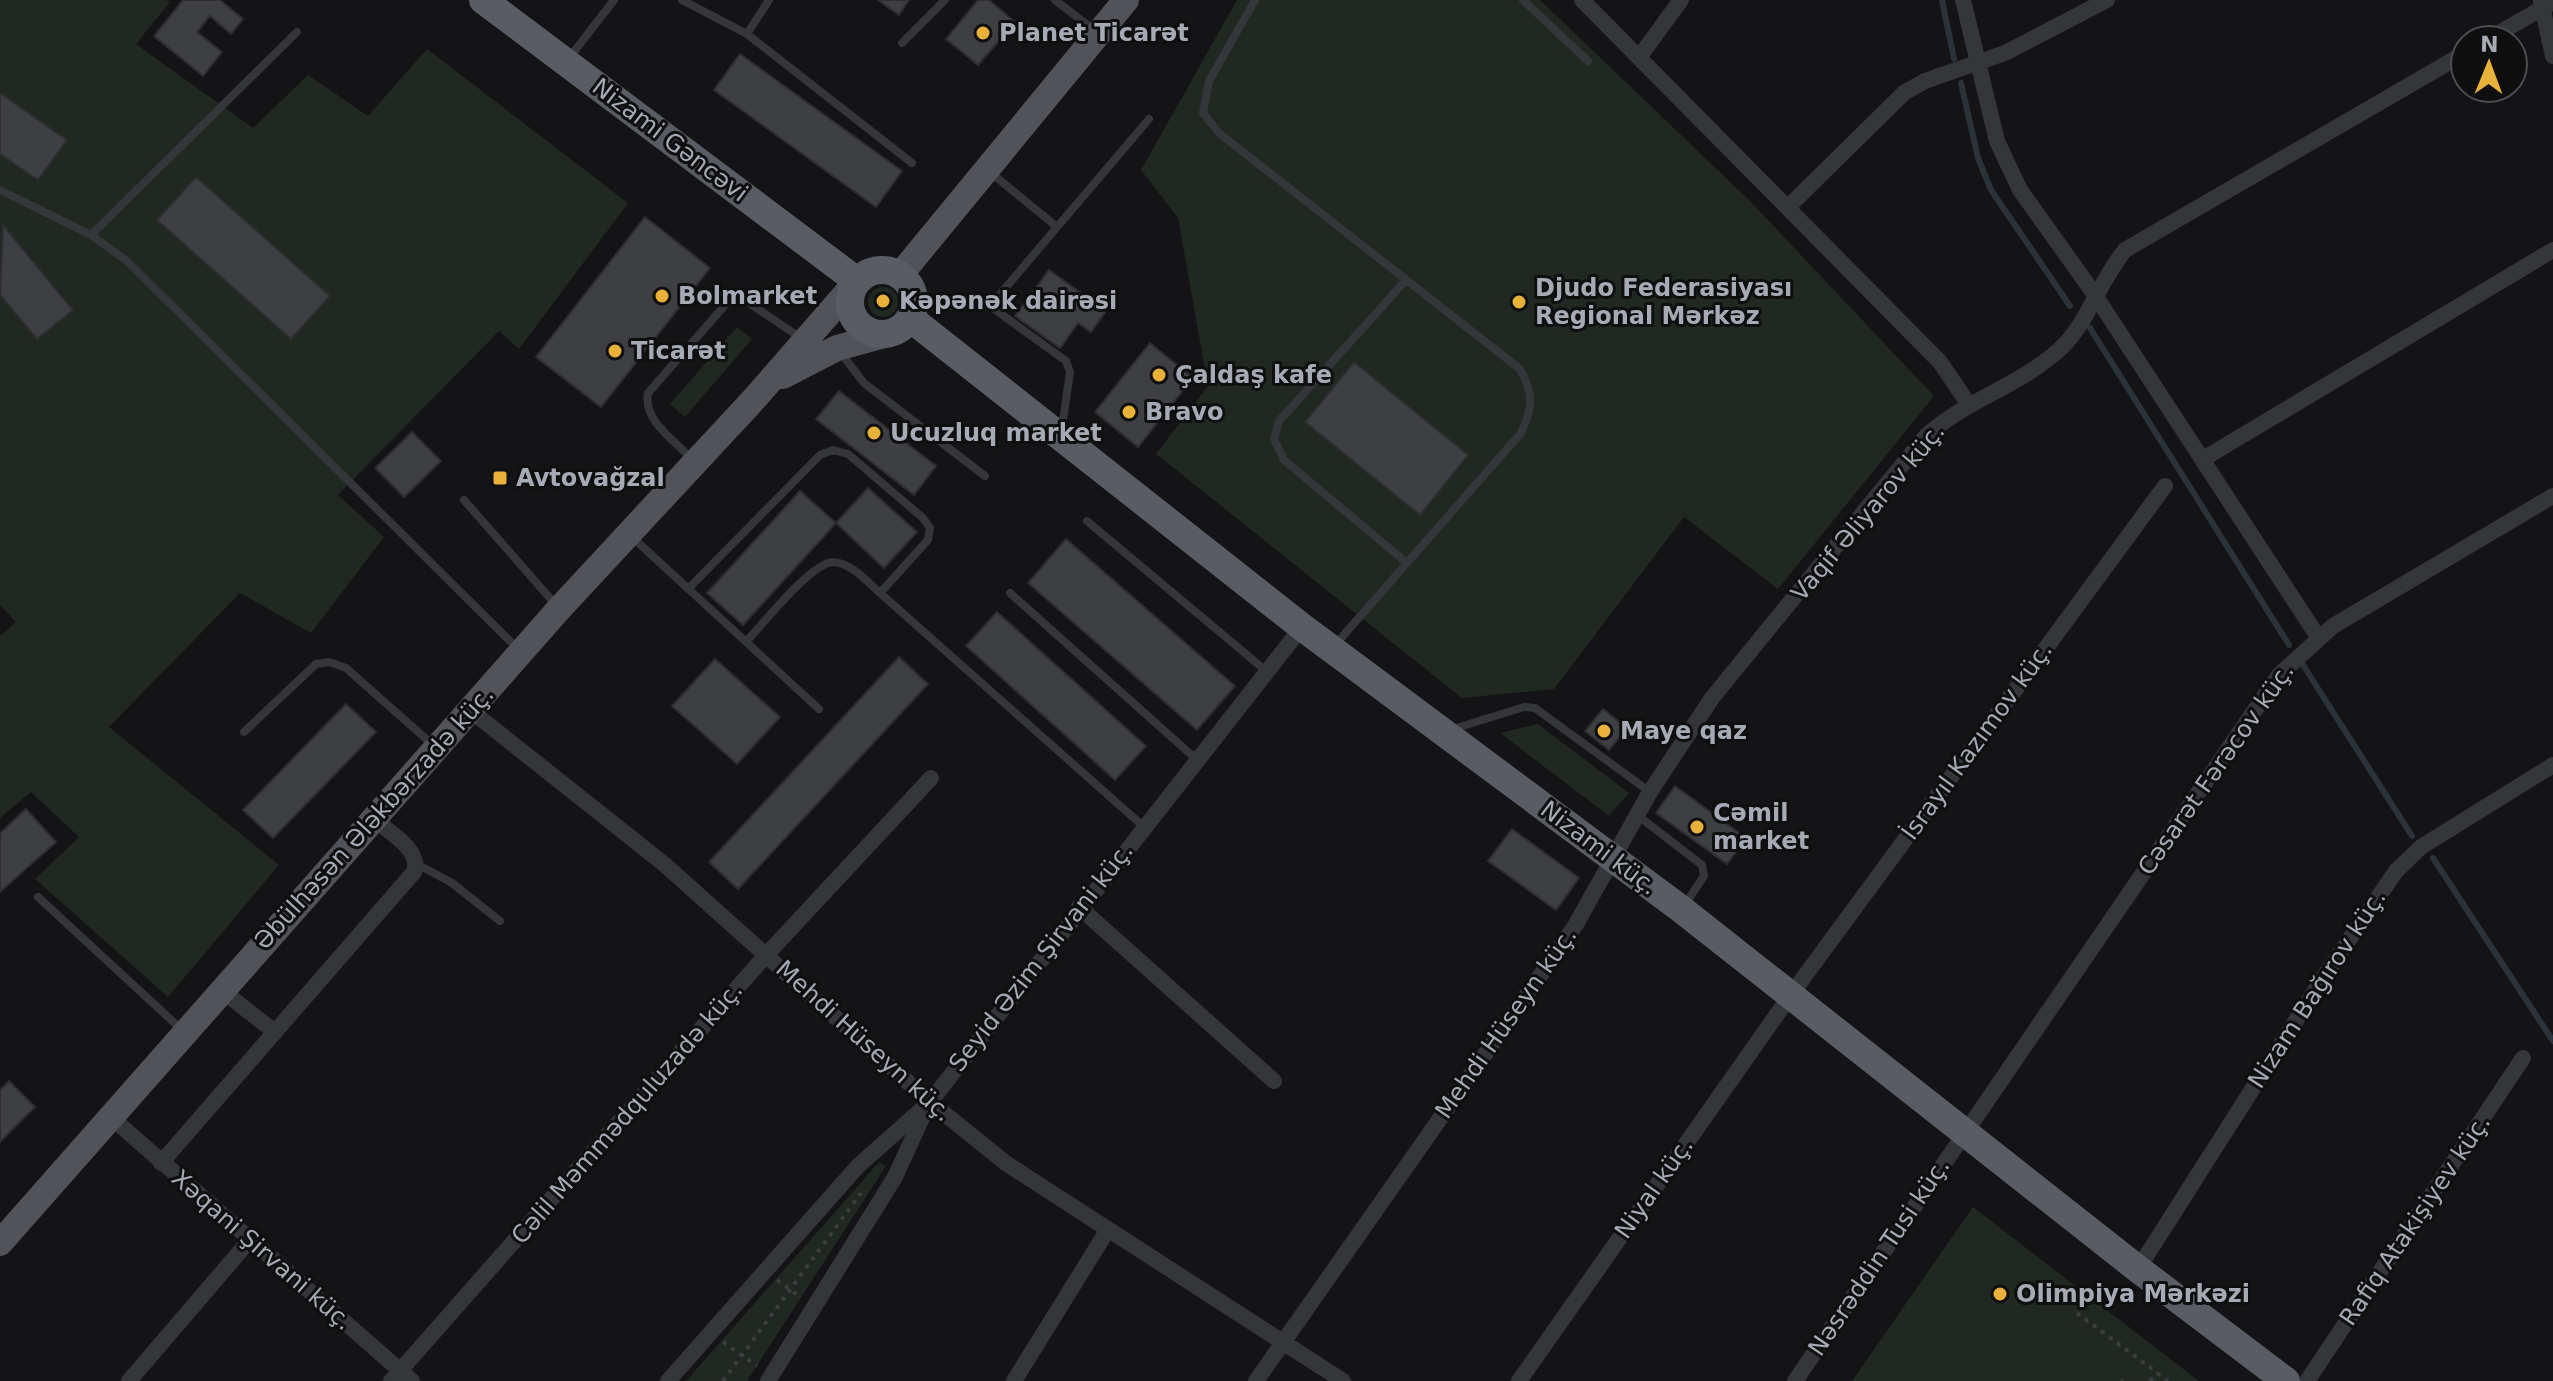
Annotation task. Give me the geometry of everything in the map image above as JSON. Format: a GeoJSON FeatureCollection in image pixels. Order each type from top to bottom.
{"type":"FeatureCollection","features":[{"type":"Feature","properties":{"kind":"highway","name":"Nizami Gəncəvi"},"geometry":{"type":"LineString","coordinates":[[483,0],[857,281]]}},
{"type":"Feature","properties":{"kind":"highway"},"geometry":{"type":"LineString","coordinates":[[877,270],[900,275],[914,295],[906,319],[880,335],[859,325],[849,303],[857,281],[877,270]]}},
{"type":"Feature","properties":{"kind":"highway","name":"Nizami küç."},"geometry":{"type":"LineString","coordinates":[[906,319],[1302,627],[1681,909],[1963,1133],[2286,1381]]}},
{"type":"Feature","properties":{"kind":"main road"},"geometry":{"type":"LineString","coordinates":[[900,275],[1126,0]]}},
{"type":"Feature","properties":{"kind":"main road"},"geometry":{"type":"LineString","coordinates":[[755,398],[857,281]]}},
{"type":"Feature","properties":{"kind":"main road"},"geometry":{"type":"LineString","coordinates":[[755,398],[796,367],[906,319]]}},
{"type":"Feature","properties":{"kind":"main road","name":"Əbülhəsən Ələkbərzadə küç."},"geometry":{"type":"LineString","coordinates":[[0,1243],[559,609],[755,398]]}},
{"type":"Feature","properties":{"kind":"street"},"geometry":{"type":"LineString","coordinates":[[1582,0],[1940,362],[1969,405]]}},
{"type":"Feature","properties":{"kind":"street"},"geometry":{"type":"LineString","coordinates":[[1640,56],[1681,0]]}},
{"type":"Feature","properties":{"kind":"street"},"geometry":{"type":"LineString","coordinates":[[1963,0],[1976,65],[1997,141],[2020,190],[2095,295],[2318,637]]}},
{"type":"Feature","properties":{"kind":"street"},"geometry":{"type":"LineString","coordinates":[[1789,206],[1905,92],[1925,81],[1976,65],[2107,0]]}},
{"type":"Feature","properties":{"kind":"street"},"geometry":{"type":"LineString","coordinates":[[2513,24],[2545,4],[2553,56]]}},
{"type":"Feature","properties":{"kind":"street","name":"Vaqif Əliyarov küç."},"geometry":{"type":"LineString","coordinates":[[1612,858],[1650,792],[1712,698],[1925,437],[1943,420],[2024,377],[2058,351],[2069,340],[2125,250],[2449,62]]}},
{"type":"Feature","properties":{"kind":"street"},"geometry":{"type":"LineString","coordinates":[[2203,459],[2553,250]]}},
{"type":"Feature","properties":{"kind":"street","name":"İsrayıl Kazımov küç."},"geometry":{"type":"LineString","coordinates":[[1790,996],[2165,486]]}},
{"type":"Feature","properties":{"kind":"street","name":"Cəsarət Fərəcov küç."},"geometry":{"type":"LineString","coordinates":[[1963,1133],[2279,675],[2318,637],[2553,496]]}},
{"type":"Feature","properties":{"kind":"street","name":"Seyid Əzim Şirvani küç."},"geometry":{"type":"LineString","coordinates":[[668,1381],[858,1166],[930,1102],[1079,907],[1302,627]]}},
{"type":"Feature","properties":{"kind":"street","name":"Mehdi Hüseyn küç."},"geometry":{"type":"LineString","coordinates":[[470,710],[664,864],[930,1102],[1007,1164],[1343,1381]]}},
{"type":"Feature","properties":{"kind":"street","name":"Nizam Bağırov küç."},"geometry":{"type":"LineString","coordinates":[[2138,1269],[2323,978],[2396,871],[2421,847],[2553,765]]}},
{"type":"Feature","properties":{"kind":"street","name":"Cəlil Məmmədquluzadə küç."},"geometry":{"type":"LineString","coordinates":[[401,1377],[767,954],[931,778]]}},
{"type":"Feature","properties":{"kind":"street"},"geometry":{"type":"LineString","coordinates":[[161,1163],[414,872],[417,864],[413,852],[374,819]]}},
{"type":"Feature","properties":{"kind":"street","name":"Mehdi Hüseyn küç."},"geometry":{"type":"LineString","coordinates":[[1256,1381],[1575,926],[1612,858]]}},
{"type":"Feature","properties":{"kind":"street"},"geometry":{"type":"LineString","coordinates":[[1079,907],[1274,1081]]}},
{"type":"Feature","properties":{"kind":"street"},"geometry":{"type":"LineString","coordinates":[[221,990],[275,1032]]}},
{"type":"Feature","properties":{"kind":"street","name":"Niyal küç."},"geometry":{"type":"LineString","coordinates":[[1519,1381],[1790,996]]}},
{"type":"Feature","properties":{"kind":"street","name":"Rafiq Atakişiyev küç."},"geometry":{"type":"LineString","coordinates":[[2307,1381],[2523,1058]]}},
{"type":"Feature","properties":{"kind":"street"},"geometry":{"type":"LineString","coordinates":[[768,1381],[895,1177],[930,1102]]}},
{"type":"Feature","properties":{"kind":"street","name":"Xəqani Şirvani küç."},"geometry":{"type":"LineString","coordinates":[[112,1118],[401,1377]]}},
{"type":"Feature","properties":{"kind":"street","name":"Nəsrəddin Tusi küç."},"geometry":{"type":"LineString","coordinates":[[1795,1381],[1963,1133]]}},
{"type":"Feature","properties":{"kind":"street"},"geometry":{"type":"LineString","coordinates":[[1014,1381],[1107,1231]]}},
{"type":"Feature","properties":{"kind":"street"},"geometry":{"type":"LineString","coordinates":[[129,1381],[249,1241]]}},
{"type":"Feature","properties":{"kind":"lane"},"geometry":{"type":"LineString","coordinates":[[566,62],[614,0]]}},
{"type":"Feature","properties":{"kind":"lane"},"geometry":{"type":"LineString","coordinates":[[682,0],[747,34],[912,163]]}},
{"type":"Feature","properties":{"kind":"lane"},"geometry":{"type":"LineString","coordinates":[[747,34],[769,0]]}},
{"type":"Feature","properties":{"kind":"lane"},"geometry":{"type":"LineString","coordinates":[[902,43],[945,0]]}},
{"type":"Feature","properties":{"kind":"lane"},"geometry":{"type":"LineString","coordinates":[[1055,0],[1098,33]]}},
{"type":"Feature","properties":{"kind":"lane"},"geometry":{"type":"LineString","coordinates":[[1255,0],[1209,81],[1203,113],[1219,133],[1520,369],[1531,389],[1532,409],[1521,433],[1331,649]]}},
{"type":"Feature","properties":{"kind":"lane"},"geometry":{"type":"LineString","coordinates":[[1523,0],[1588,61]]}},
{"type":"Feature","properties":{"kind":"lane"},"geometry":{"type":"LineString","coordinates":[[91,235],[297,32]]}},
{"type":"Feature","properties":{"kind":"lane"},"geometry":{"type":"LineString","coordinates":[[906,319],[990,306],[1149,119]]}},
{"type":"Feature","properties":{"kind":"lane"},"geometry":{"type":"LineString","coordinates":[[987,170],[1057,227]]}},
{"type":"Feature","properties":{"kind":"lane"},"geometry":{"type":"LineString","coordinates":[[0,190],[91,235],[127,261],[521,652]]}},
{"type":"Feature","properties":{"kind":"lane"},"geometry":{"type":"LineString","coordinates":[[1406,280],[1279,421],[1274,439],[1284,460],[1407,563]]}},
{"type":"Feature","properties":{"kind":"lane"},"geometry":{"type":"LineString","coordinates":[[695,461],[650,417],[646,404],[648,393],[726,304],[743,299],[805,341]]}},
{"type":"Feature","properties":{"kind":"lane"},"geometry":{"type":"LineString","coordinates":[[990,306],[1066,361],[1070,372],[1061,437]]}},
{"type":"Feature","properties":{"kind":"lane"},"geometry":{"type":"LineString","coordinates":[[837,348],[864,383],[985,476]]}},
{"type":"Feature","properties":{"kind":"lane"},"geometry":{"type":"LineString","coordinates":[[688,589],[820,455],[833,450],[848,454],[923,518],[930,528],[928,540],[880,593]]}},
{"type":"Feature","properties":{"kind":"lane"},"geometry":{"type":"LineString","coordinates":[[464,500],[559,609]]}},
{"type":"Feature","properties":{"kind":"lane"},"geometry":{"type":"LineString","coordinates":[[1087,521],[1265,670]]}},
{"type":"Feature","properties":{"kind":"lane"},"geometry":{"type":"LineString","coordinates":[[628,534],[819,709]]}},
{"type":"Feature","properties":{"kind":"lane"},"geometry":{"type":"LineString","coordinates":[[746,642],[815,569],[832,562],[849,566],[1143,826]]}},
{"type":"Feature","properties":{"kind":"lane"},"geometry":{"type":"LineString","coordinates":[[1010,593],[1196,759]]}},
{"type":"Feature","properties":{"kind":"lane"},"geometry":{"type":"LineString","coordinates":[[244,732],[316,664],[329,662],[346,668],[436,749]]}},
{"type":"Feature","properties":{"kind":"lane"},"geometry":{"type":"LineString","coordinates":[[1443,732],[1524,707],[1535,708],[1650,792]]}},
{"type":"Feature","properties":{"kind":"lane"},"geometry":{"type":"LineString","coordinates":[[1637,815],[1702,865],[1704,876],[1681,909]]}},
{"type":"Feature","properties":{"kind":"lane"},"geometry":{"type":"LineString","coordinates":[[417,864],[452,883],[500,921]]}},
{"type":"Feature","properties":{"kind":"lane"},"geometry":{"type":"LineString","coordinates":[[38,897],[185,1033]]}},
{"type":"Feature","properties":{"kind":"path"},"geometry":{"type":"LineString","coordinates":[[723,1381],[863,1190],[868,1194]]}},
{"type":"Feature","properties":{"kind":"path"},"geometry":{"type":"LineString","coordinates":[[776,1279],[801,1297]]}},
{"type":"Feature","properties":{"kind":"path"},"geometry":{"type":"LineString","coordinates":[[2077,1313],[2168,1381]]}},
{"type":"Feature","properties":{"kind":"path"},"geometry":{"type":"LineString","coordinates":[[721,1341],[757,1366]]}},
{"type":"Feature","properties":{"kind":"path"},"geometry":{"type":"LineString","coordinates":[[2150,1381],[2157,1373]]}},
{"type":"Feature","properties":{"kind":"shaded area"},"geometry":{"type":"Polygon","coordinates":[[[0,0],[167,0],[170,2],[136,44],[253,128],[308,75],[368,116],[427,49],[628,203],[519,349],[499,331],[338,495],[384,537],[311,633],[240,593],[109,727],[279,865],[168,997],[35,879],[79,837],[31,792],[0,818],[0,636],[16,622],[0,605],[0,0]]]}},
{"type":"Feature","properties":{"kind":"shaded area","name":"Djudo Federasiyası Regional Mərkəz"},"geometry":{"type":"Polygon","coordinates":[[[1237,0],[1540,0],[1749,200],[1934,396],[1778,589],[1684,517],[1554,689],[1462,698],[1156,454],[1208,386],[1178,218],[1141,170],[1237,0]]]}},
{"type":"Feature","properties":{"kind":"shaded area","name":"Kəpənək dairəsi"},"geometry":{"type":"Polygon","coordinates":[[[883,287],[894,291],[898,302],[894,313],[883,317],[872,313],[868,302],[872,291],[883,287]]]}},
{"type":"Feature","properties":{"kind":"shaded area"},"geometry":{"type":"Polygon","coordinates":[[[737,327],[752,339],[685,417],[670,404],[737,327]]]}},
{"type":"Feature","properties":{"kind":"shaded area"},"geometry":{"type":"Polygon","coordinates":[[[1538,724],[1629,793],[1609,816],[1500,733],[1538,724]]]}},
{"type":"Feature","properties":{"kind":"shaded area"},"geometry":{"type":"Polygon","coordinates":[[[879,1162],[886,1166],[747,1381],[686,1381],[879,1162]]]}},
{"type":"Feature","properties":{"kind":"shaded area","name":"Olimpiya Mərkəzi"},"geometry":{"type":"Polygon","coordinates":[[[1973,1207],[2199,1381],[1852,1381],[1973,1207]]]}},
{"type":"Feature","properties":{"kind":"building"},"geometry":{"type":"Polygon","coordinates":[[[183,0],[220,0],[243,19],[231,34],[210,16],[197,32],[222,52],[203,76],[154,36],[183,0]]]}},
{"type":"Feature","properties":{"kind":"building"},"geometry":{"type":"Polygon","coordinates":[[[878,0],[909,0],[899,15],[878,0]]]}},
{"type":"Feature","properties":{"kind":"building"},"geometry":{"type":"Polygon","coordinates":[[[978,0],[989,0],[1015,22],[978,65],[946,39],[978,0]]]}},
{"type":"Feature","properties":{"kind":"building"},"geometry":{"type":"Polygon","coordinates":[[[740,54],[902,171],[876,207],[714,90],[740,54]]]}},
{"type":"Feature","properties":{"kind":"building"},"geometry":{"type":"Polygon","coordinates":[[[0,93],[67,140],[38,180],[0,154],[0,93]]]}},
{"type":"Feature","properties":{"kind":"building"},"geometry":{"type":"Polygon","coordinates":[[[196,177],[330,296],[291,339],[157,220],[196,177]]]}},
{"type":"Feature","properties":{"kind":"building"},"geometry":{"type":"Polygon","coordinates":[[[645,217],[710,268],[601,407],[536,357],[645,217]]]}},
{"type":"Feature","properties":{"kind":"building"},"geometry":{"type":"Polygon","coordinates":[[[3,225],[73,310],[37,339],[0,295],[3,225]]]}},
{"type":"Feature","properties":{"kind":"building"},"geometry":{"type":"Polygon","coordinates":[[[1049,270],[1106,311],[1091,332],[1078,323],[1060,348],[1015,316],[1049,270]]]}},
{"type":"Feature","properties":{"kind":"building"},"geometry":{"type":"Polygon","coordinates":[[[1150,343],[1193,378],[1138,447],[1095,412],[1150,343]]]}},
{"type":"Feature","properties":{"kind":"building"},"geometry":{"type":"Polygon","coordinates":[[[1354,362],[1468,455],[1420,515],[1305,422],[1354,362]]]}},
{"type":"Feature","properties":{"kind":"building"},"geometry":{"type":"Polygon","coordinates":[[[839,391],[936,466],[914,495],[816,419],[839,391]]]}},
{"type":"Feature","properties":{"kind":"building"},"geometry":{"type":"Polygon","coordinates":[[[412,432],[441,461],[404,497],[375,468],[412,432]]]}},
{"type":"Feature","properties":{"kind":"building"},"geometry":{"type":"Polygon","coordinates":[[[868,488],[917,532],[884,568],[836,523],[868,488]]]}},
{"type":"Feature","properties":{"kind":"building"},"geometry":{"type":"Polygon","coordinates":[[[800,491],[836,523],[743,625],[707,593],[800,491]]]}},
{"type":"Feature","properties":{"kind":"building"},"geometry":{"type":"Polygon","coordinates":[[[1066,539],[1235,686],[1197,730],[1028,583],[1066,539]]]}},
{"type":"Feature","properties":{"kind":"building"},"geometry":{"type":"Polygon","coordinates":[[[997,612],[1146,746],[1115,780],[966,646],[997,612]]]}},
{"type":"Feature","properties":{"kind":"building"},"geometry":{"type":"Polygon","coordinates":[[[899,657],[928,684],[738,889],[709,862],[899,657]]]}},
{"type":"Feature","properties":{"kind":"building"},"geometry":{"type":"Polygon","coordinates":[[[715,659],[780,717],[737,764],[672,706],[715,659]]]}},
{"type":"Feature","properties":{"kind":"building"},"geometry":{"type":"Polygon","coordinates":[[[346,704],[376,732],[273,838],[243,810],[346,704]]]}},
{"type":"Feature","properties":{"kind":"building"},"geometry":{"type":"Polygon","coordinates":[[[1603,709],[1627,728],[1609,750],[1585,731],[1603,709]]]}},
{"type":"Feature","properties":{"kind":"building"},"geometry":{"type":"Polygon","coordinates":[[[1675,786],[1746,838],[1727,864],[1656,813],[1675,786]]]}},
{"type":"Feature","properties":{"kind":"building"},"geometry":{"type":"Polygon","coordinates":[[[26,809],[56,842],[0,892],[0,833],[26,809]]]}},
{"type":"Feature","properties":{"kind":"building"},"geometry":{"type":"Polygon","coordinates":[[[1512,829],[1579,878],[1556,910],[1488,861],[1512,829]]]}},
{"type":"Feature","properties":{"kind":"building"},"geometry":{"type":"Polygon","coordinates":[[[9,1081],[35,1107],[0,1142],[0,1090],[9,1081]]]}},
{"type":"Feature","properties":{"kind":"waterway"},"geometry":{"type":"LineString","coordinates":[[1942,0],[1954,59]]}},
{"type":"Feature","properties":{"kind":"waterway"},"geometry":{"type":"LineString","coordinates":[[1961,83],[1978,158],[1991,190],[2070,306]]}},
{"type":"Feature","properties":{"kind":"waterway"},"geometry":{"type":"LineString","coordinates":[[2090,328],[2289,645]]}},
{"type":"Feature","properties":{"kind":"waterway"},"geometry":{"type":"LineString","coordinates":[[2303,665],[2412,836]]}},
{"type":"Feature","properties":{"kind":"waterway"},"geometry":{"type":"LineString","coordinates":[[2433,858],[2553,1041]]}},
{"type":"Feature","properties":{"kind":"place","name":"Planet Ticarət"},"geometry":{"type":"Point","coordinates":[983,33]}},
{"type":"Feature","properties":{"kind":"place","name":"Bolmarket"},"geometry":{"type":"Point","coordinates":[662,296]}},
{"type":"Feature","properties":{"kind":"place","name":"Kəpənək dairəsi"},"geometry":{"type":"Point","coordinates":[883,301]}},
{"type":"Feature","properties":{"kind":"place","name":"Djudo Federasiyası Regional Mərkəz"},"geometry":{"type":"Point","coordinates":[1519,302]}},
{"type":"Feature","properties":{"kind":"place","name":"Ticarət"},"geometry":{"type":"Point","coordinates":[615,351]}},
{"type":"Feature","properties":{"kind":"place","name":"Çaldaş kafe"},"geometry":{"type":"Point","coordinates":[1159,375]}},
{"type":"Feature","properties":{"kind":"place","name":"Bravo"},"geometry":{"type":"Point","coordinates":[1129,412]}},
{"type":"Feature","properties":{"kind":"place","name":"Ucuzluq market"},"geometry":{"type":"Point","coordinates":[874,433]}},
{"type":"Feature","properties":{"kind":"place","name":"Avtovağzal"},"geometry":{"type":"Point","coordinates":[500,478]}},
{"type":"Feature","properties":{"kind":"place","name":"Maye qaz"},"geometry":{"type":"Point","coordinates":[1604,731]}},
{"type":"Feature","properties":{"kind":"place","name":"Cəmil market"},"geometry":{"type":"Point","coordinates":[1697,827]}},
{"type":"Feature","properties":{"kind":"place","name":"Olimpiya Mərkəzi"},"geometry":{"type":"Point","coordinates":[2000,1294]}}]}
